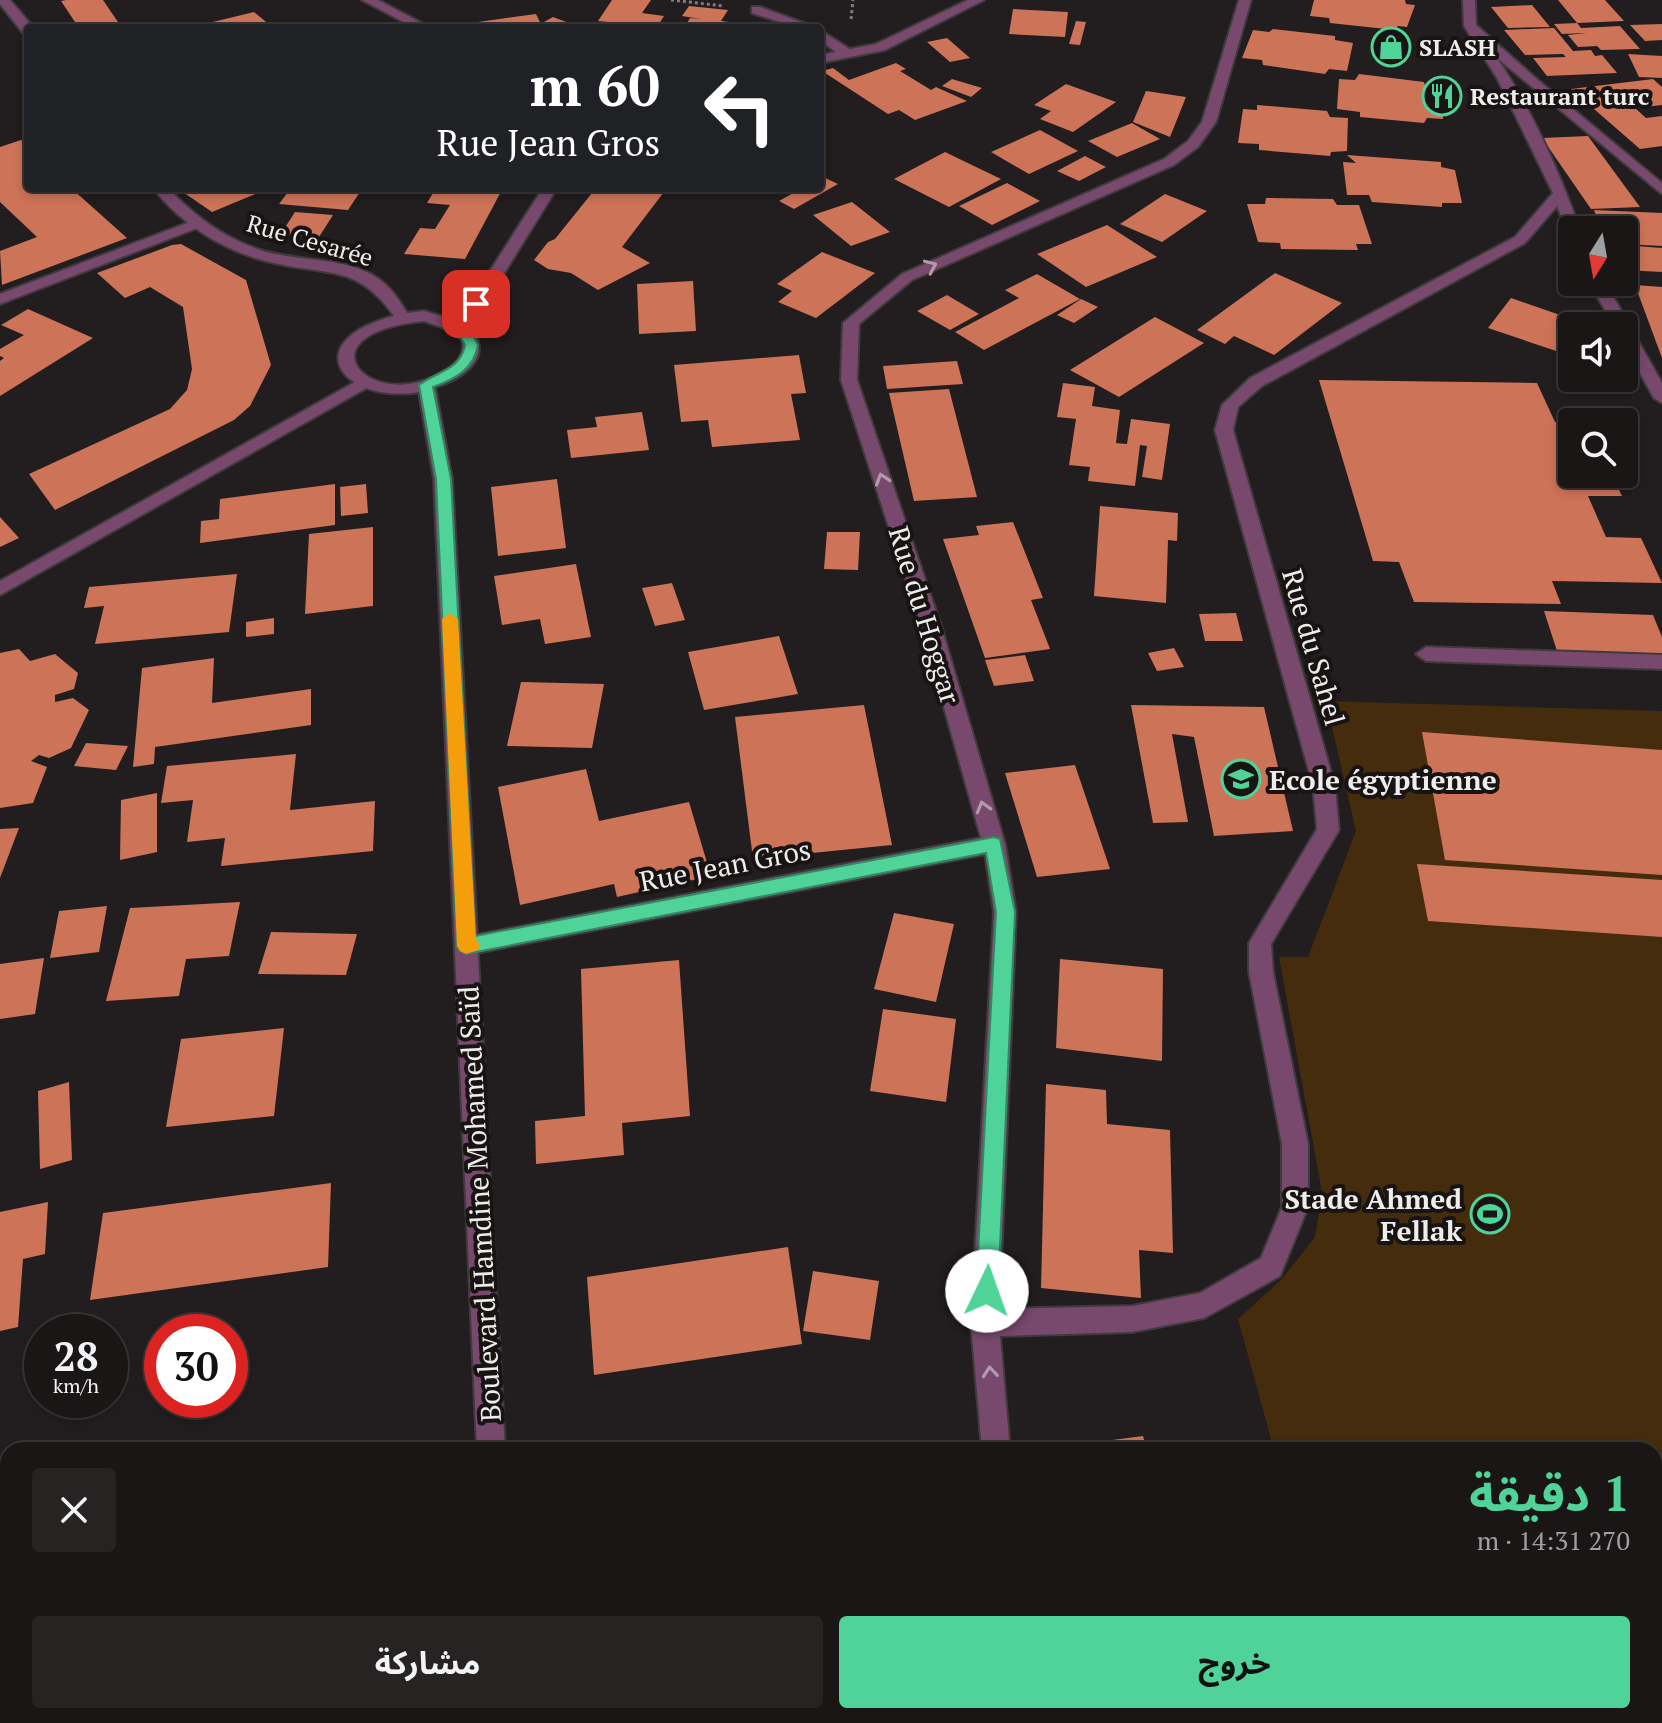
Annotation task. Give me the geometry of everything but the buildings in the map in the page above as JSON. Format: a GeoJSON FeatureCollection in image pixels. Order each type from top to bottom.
{"type":"FeatureCollection","features":[{"type":"Feature","properties":{"kind":"street"},"geometry":{"type":"LineString","coordinates":[[3,0],[24,25]]}},
{"type":"Feature","properties":{"kind":"street"},"geometry":{"type":"LineString","coordinates":[[368,0],[417,24]]}},
{"type":"Feature","properties":{"kind":"street"},"geometry":{"type":"LineString","coordinates":[[824,58],[880,47],[978,0]]}},
{"type":"Feature","properties":{"kind":"street","name":"Rue du Hoggar"},"geometry":{"type":"LineString","coordinates":[[995,1442],[985,1323],[1005,912],[994,844],[931,626],[849,380],[851,323],[907,277],[1169,162],[1193,144],[1209,122],[1245,0]]}},
{"type":"Feature","properties":{"kind":"street"},"geometry":{"type":"LineString","coordinates":[[1469,0],[1470,26],[1504,78],[1568,216]]}},
{"type":"Feature","properties":{"kind":"street"},"geometry":{"type":"LineString","coordinates":[[756,10],[799,24]]}},
{"type":"Feature","properties":{"kind":"street"},"geometry":{"type":"LineString","coordinates":[[1470,26],[1534,84],[1662,190]]}},
{"type":"Feature","properties":{"kind":"street"},"geometry":{"type":"LineString","coordinates":[[824,37],[846,53]]}},
{"type":"Feature","properties":{"kind":"street","name":"Rue Cesarée"},"geometry":{"type":"LineString","coordinates":[[164,192],[195,224],[259,254],[338,269],[371,281],[383,289],[402,317]]}},
{"type":"Feature","properties":{"kind":"street"},"geometry":{"type":"LineString","coordinates":[[462,328],[547,192]]}},
{"type":"Feature","properties":{"kind":"street","name":"Rue du Sahel"},"geometry":{"type":"LineString","coordinates":[[985,1323],[1132,1319],[1161,1314],[1204,1305],[1271,1267],[1295,1207],[1295,1144],[1261,972],[1260,943],[1328,830],[1324,786],[1224,430],[1230,405],[1256,382],[1520,240],[1560,193]]}},
{"type":"Feature","properties":{"kind":"street"},"geometry":{"type":"LineString","coordinates":[[0,299],[195,224]]}},
{"type":"Feature","properties":{"kind":"street"},"geometry":{"type":"LineString","coordinates":[[402,317],[446,320],[462,328],[472,345],[470,356],[453,373],[426,385],[393,388],[364,382],[352,373],[346,363],[346,351],[366,329],[402,317]]}},
{"type":"Feature","properties":{"kind":"street"},"geometry":{"type":"LineString","coordinates":[[1638,355],[1662,398]]}},
{"type":"Feature","properties":{"kind":"street"},"geometry":{"type":"LineString","coordinates":[[0,589],[364,382]]}},
{"type":"Feature","properties":{"kind":"street","name":"Boulevard Hamdine Mohamed Saïd"},"geometry":{"type":"LineString","coordinates":[[426,385],[443,479],[491,1442]]}},
{"type":"Feature","properties":{"kind":"street"},"geometry":{"type":"LineString","coordinates":[[1426,654],[1662,662]]}},
{"type":"Feature","properties":{"kind":"street","name":"Rue Jean Gros"},"geometry":{"type":"LineString","coordinates":[[466,946],[994,844]]}},
{"type":"Feature","properties":{"kind":"path"},"geometry":{"type":"LineString","coordinates":[[671,0],[756,10]]}},
{"type":"Feature","properties":{"kind":"shaded area","name":"Stade Ahmed Fellak"},"geometry":{"type":"Polygon","coordinates":[[[1326,701],[1662,711],[1662,1442],[1272,1442],[1238,1319],[1282,1279],[1315,1237],[1322,1192],[1279,957],[1308,957],[1356,831],[1326,701]]]}},
{"type":"Feature","properties":{"kind":"slow traffic"},"geometry":{"type":"LineString","coordinates":[[450,619],[466,946],[471,945]]}},
{"type":"Feature","properties":{"kind":"place","name":"SLASH"},"geometry":{"type":"Point","coordinates":[1391,47]}},
{"type":"Feature","properties":{"kind":"place","name":"Restaurant turc"},"geometry":{"type":"Point","coordinates":[1442,96]}},
{"type":"Feature","properties":{"kind":"place","name":"Ecole égyptienne"},"geometry":{"type":"Point","coordinates":[1241,779]}},
{"type":"Feature","properties":{"kind":"place","name":"Stade Ahmed Fellak"},"geometry":{"type":"Point","coordinates":[1490,1214]}},
{"type":"Feature","properties":{"kind":"route"},"geometry":{"type":"LineString","coordinates":[[476,304],[462,328],[469,335],[472,345],[470,356],[460,368],[445,378],[426,385],[443,479],[466,946],[994,844],[1005,912],[987,1291]]}}]}
